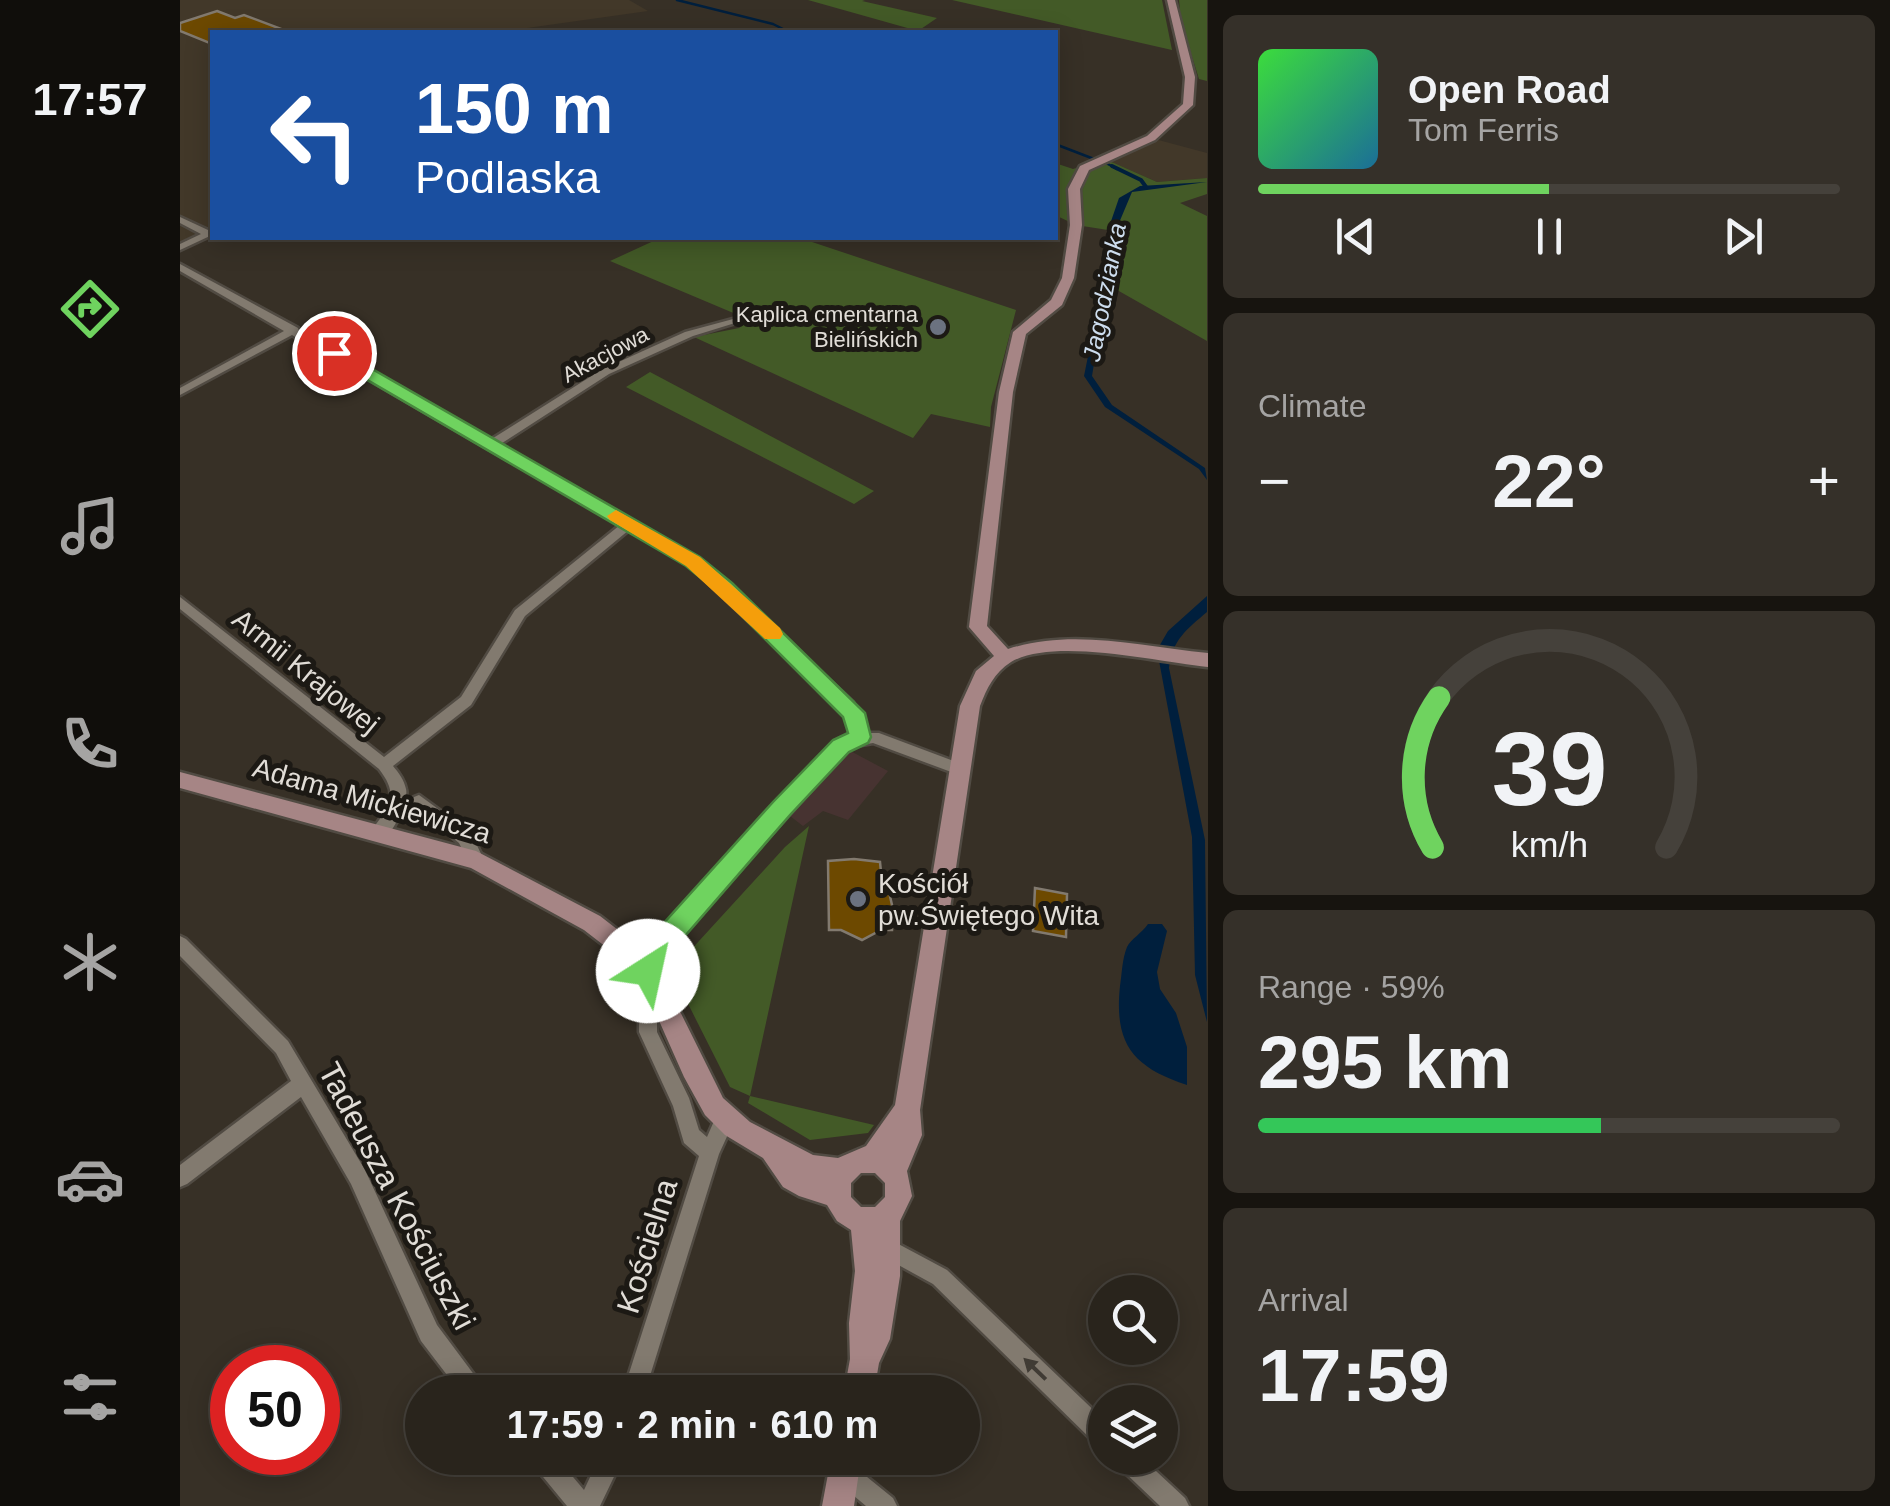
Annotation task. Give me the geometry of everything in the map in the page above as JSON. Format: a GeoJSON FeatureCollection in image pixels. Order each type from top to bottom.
{"type":"FeatureCollection","features":[{"type":"Feature","properties":{"kind":"street"},"geometry":{"type":"LineString","coordinates":[[1003,656],[978,627],[1006,392],[1020,332],[1057,302],[1068,278],[1076,225],[1074,190],[1084,168],[1151,138],[1188,105],[1190,77],[1171,0]]}},
{"type":"Feature","properties":{"kind":"street"},"geometry":{"type":"LineString","coordinates":[[180,220],[210,233]]}},
{"type":"Feature","properties":{"kind":"street"},"geometry":{"type":"LineString","coordinates":[[180,247],[210,233]]}},
{"type":"Feature","properties":{"kind":"street"},"geometry":{"type":"LineString","coordinates":[[180,267],[693,561],[848,706],[860,737]]}},
{"type":"Feature","properties":{"kind":"street","name":"Akacjowa"},"geometry":{"type":"LineString","coordinates":[[492,444],[605,372],[689,334],[744,317]]}},
{"type":"Feature","properties":{"kind":"street"},"geometry":{"type":"LineString","coordinates":[[180,392],[294,330]]}},
{"type":"Feature","properties":{"kind":"street"},"geometry":{"type":"LineString","coordinates":[[384,765],[466,701],[520,613],[630,524]]}},
{"type":"Feature","properties":{"kind":"street","name":"Armii Krajowej"},"geometry":{"type":"LineString","coordinates":[[180,602],[384,765],[399,782],[400,798],[377,834]]}},
{"type":"Feature","properties":{"kind":"street"},"geometry":{"type":"LineString","coordinates":[[882,1166],[910,1137],[912,1126],[907,1110],[974,690],[986,669],[1003,656],[1054,646],[1199,659]]}},
{"type":"Feature","properties":{"kind":"street"},"geometry":{"type":"LineString","coordinates":[[710,1153],[691,1136],[682,1105],[648,1032],[646,967],[846,742],[860,737],[883,740],[962,770]]}},
{"type":"Feature","properties":{"kind":"street","name":"Adama Mickiewicza"},"geometry":{"type":"LineString","coordinates":[[180,780],[476,860],[522,880],[646,967],[707,1092],[725,1120],[774,1154],[781,1168],[808,1188],[839,1182]]}},
{"type":"Feature","properties":{"kind":"street"},"geometry":{"type":"LineString","coordinates":[[419,801],[466,838],[476,860]]}},
{"type":"Feature","properties":{"kind":"street","name":"Tadeusza Kościuszki"},"geometry":{"type":"LineString","coordinates":[[180,944],[282,1047],[358,1177],[429,1333],[460,1375]]}},
{"type":"Feature","properties":{"kind":"street"},"geometry":{"type":"LineString","coordinates":[[180,1177],[302,1084]]}},
{"type":"Feature","properties":{"kind":"street","name":"Kościelna"},"geometry":{"type":"LineString","coordinates":[[639,1375],[710,1153],[725,1120]]}},
{"type":"Feature","properties":{"kind":"street"},"geometry":{"type":"LineString","coordinates":[[862,1375],[865,1358],[876,1339],[889,1250],[873,1218],[844,1208],[839,1182],[851,1161],[882,1166]]}},
{"type":"Feature","properties":{"kind":"street"},"geometry":{"type":"LineString","coordinates":[[873,1218],[895,1207],[898,1193],[882,1166]]}},
{"type":"Feature","properties":{"kind":"street"},"geometry":{"type":"LineString","coordinates":[[865,1358],[860,1333],[873,1218]]}},
{"type":"Feature","properties":{"kind":"street"},"geometry":{"type":"LineString","coordinates":[[889,1250],[940,1277],[1088,1421]]}},
{"type":"Feature","properties":{"kind":"street"},"geometry":{"type":"LineString","coordinates":[[557,1475],[585,1506],[602,1475]]}},
{"type":"Feature","properties":{"kind":"street"},"geometry":{"type":"LineString","coordinates":[[838,1506],[843,1475]]}},
{"type":"Feature","properties":{"kind":"street"},"geometry":{"type":"LineString","coordinates":[[855,1475],[885,1506]]}},
{"type":"Feature","properties":{"kind":"street"},"geometry":{"type":"LineString","coordinates":[[1144,1475],[1177,1506]]}},
{"type":"Feature","properties":{"kind":"shaded area"},"geometry":{"type":"Polygon","coordinates":[[[180,0],[629,0],[648,11],[523,30],[210,30],[210,233],[180,247],[180,0]]]}},
{"type":"Feature","properties":{"kind":"shaded area"},"geometry":{"type":"Polygon","coordinates":[[[1151,138],[1207,153],[1207,178],[1157,182],[1105,159],[1151,138]]]}},
{"type":"Feature","properties":{"kind":"shaded area"},"geometry":{"type":"Polygon","coordinates":[[[841,746],[888,771],[848,820],[823,811],[803,826],[781,809],[841,746]]]}},
{"type":"Feature","properties":{"kind":"green space"},"geometry":{"type":"Polygon","coordinates":[[[808,0],[865,0],[862,1],[937,18],[914,30],[808,0]]]}},
{"type":"Feature","properties":{"kind":"green space"},"geometry":{"type":"Polygon","coordinates":[[[952,0],[1162,0],[1172,50],[952,0]]]}},
{"type":"Feature","properties":{"kind":"green space"},"geometry":{"type":"Polygon","coordinates":[[[1179,0],[1207,0],[1207,81],[1199,79],[1181,22],[1179,0]]]}},
{"type":"Feature","properties":{"kind":"green space"},"geometry":{"type":"Polygon","coordinates":[[[1105,159],[1157,182],[1207,178],[1207,194],[1180,203],[1207,216],[1207,341],[1103,282],[1108,230],[1076,225],[1058,216],[1058,164],[1073,169],[1105,159]]]}},
{"type":"Feature","properties":{"kind":"green space"},"geometry":{"type":"Polygon","coordinates":[[[656,240],[806,240],[1016,310],[991,407],[990,427],[931,414],[913,438],[694,337],[739,328],[750,320],[610,261],[656,240]]]}},
{"type":"Feature","properties":{"kind":"green space"},"geometry":{"type":"Polygon","coordinates":[[[650,372],[874,491],[854,504],[626,387],[650,372]]]}},
{"type":"Feature","properties":{"kind":"green space"},"geometry":{"type":"Polygon","coordinates":[[[809,826],[750,1096],[730,1087],[673,974],[672,960],[680,952],[688,953],[809,826]]]}},
{"type":"Feature","properties":{"kind":"green space"},"geometry":{"type":"Polygon","coordinates":[[[750,1096],[874,1125],[868,1133],[810,1140],[748,1103],[750,1096]]]}},
{"type":"Feature","properties":{"kind":"water","name":"Jagodzianka"},"geometry":{"type":"Polygon","coordinates":[[[1207,182],[1132,192],[1116,230],[1092,376],[1112,405],[1205,468],[1207,480],[1199,469],[1105,407],[1084,376],[1103,282],[1108,230],[1119,198],[1140,186],[1207,182]]]}},
{"type":"Feature","properties":{"kind":"water"},"geometry":{"type":"Polygon","coordinates":[[[1207,596],[1207,612],[1177,642],[1169,668],[1205,840],[1207,1022],[1195,975],[1192,837],[1157,650],[1168,631],[1207,596]]]}},
{"type":"Feature","properties":{"kind":"water"},"geometry":{"type":"Polygon","coordinates":[[[1148,924],[1162,924],[1167,931],[1157,972],[1160,989],[1176,1013],[1187,1047],[1187,1085],[1140,1061],[1124,1038],[1120,1023],[1125,952],[1148,924]]]}},
{"type":"Feature","properties":{"kind":"building"},"geometry":{"type":"Polygon","coordinates":[[[217,11],[235,18],[244,15],[284,30],[210,30],[210,43],[180,31],[180,23],[217,11]]]}},
{"type":"Feature","properties":{"kind":"building","name":"Kościół pw.Świętego Wita"},"geometry":{"type":"Polygon","coordinates":[[[828,861],[880,862],[883,892],[889,892],[892,905],[892,930],[881,930],[862,940],[841,930],[829,930],[828,861]]]}},
{"type":"Feature","properties":{"kind":"building"},"geometry":{"type":"Polygon","coordinates":[[[1035,888],[1067,894],[1066,937],[1033,931],[1035,888]]]}},
{"type":"Feature","properties":{"kind":"waterway"},"geometry":{"type":"LineString","coordinates":[[677,0],[785,30]]}},
{"type":"Feature","properties":{"kind":"waterway"},"geometry":{"type":"LineString","coordinates":[[1058,145],[1094,159]]}},
{"type":"Feature","properties":{"kind":"waterway"},"geometry":{"type":"LineString","coordinates":[[1106,163],[1117,169]]}},
{"type":"Feature","properties":{"kind":"waterway"},"geometry":{"type":"LineString","coordinates":[[1112,166],[1141,180],[1146,187]]}},
{"type":"Feature","properties":{"kind":"slow traffic"},"geometry":{"type":"LineString","coordinates":[[616,516],[693,561],[773,634]]}},
{"type":"Feature","properties":{"kind":"place","name":"Kaplica cmentarna Bielińskich"},"geometry":{"type":"Point","coordinates":[938,327]}},
{"type":"Feature","properties":{"kind":"place","name":"Kościół pw.Świętego Wita"},"geometry":{"type":"Point","coordinates":[858,899]}},
{"type":"Feature","properties":{"kind":"route"},"geometry":{"type":"LineString","coordinates":[[334,353],[693,561],[854,713],[860,737],[841,746],[781,808],[666,943],[644,963],[648,971]]}}]}
